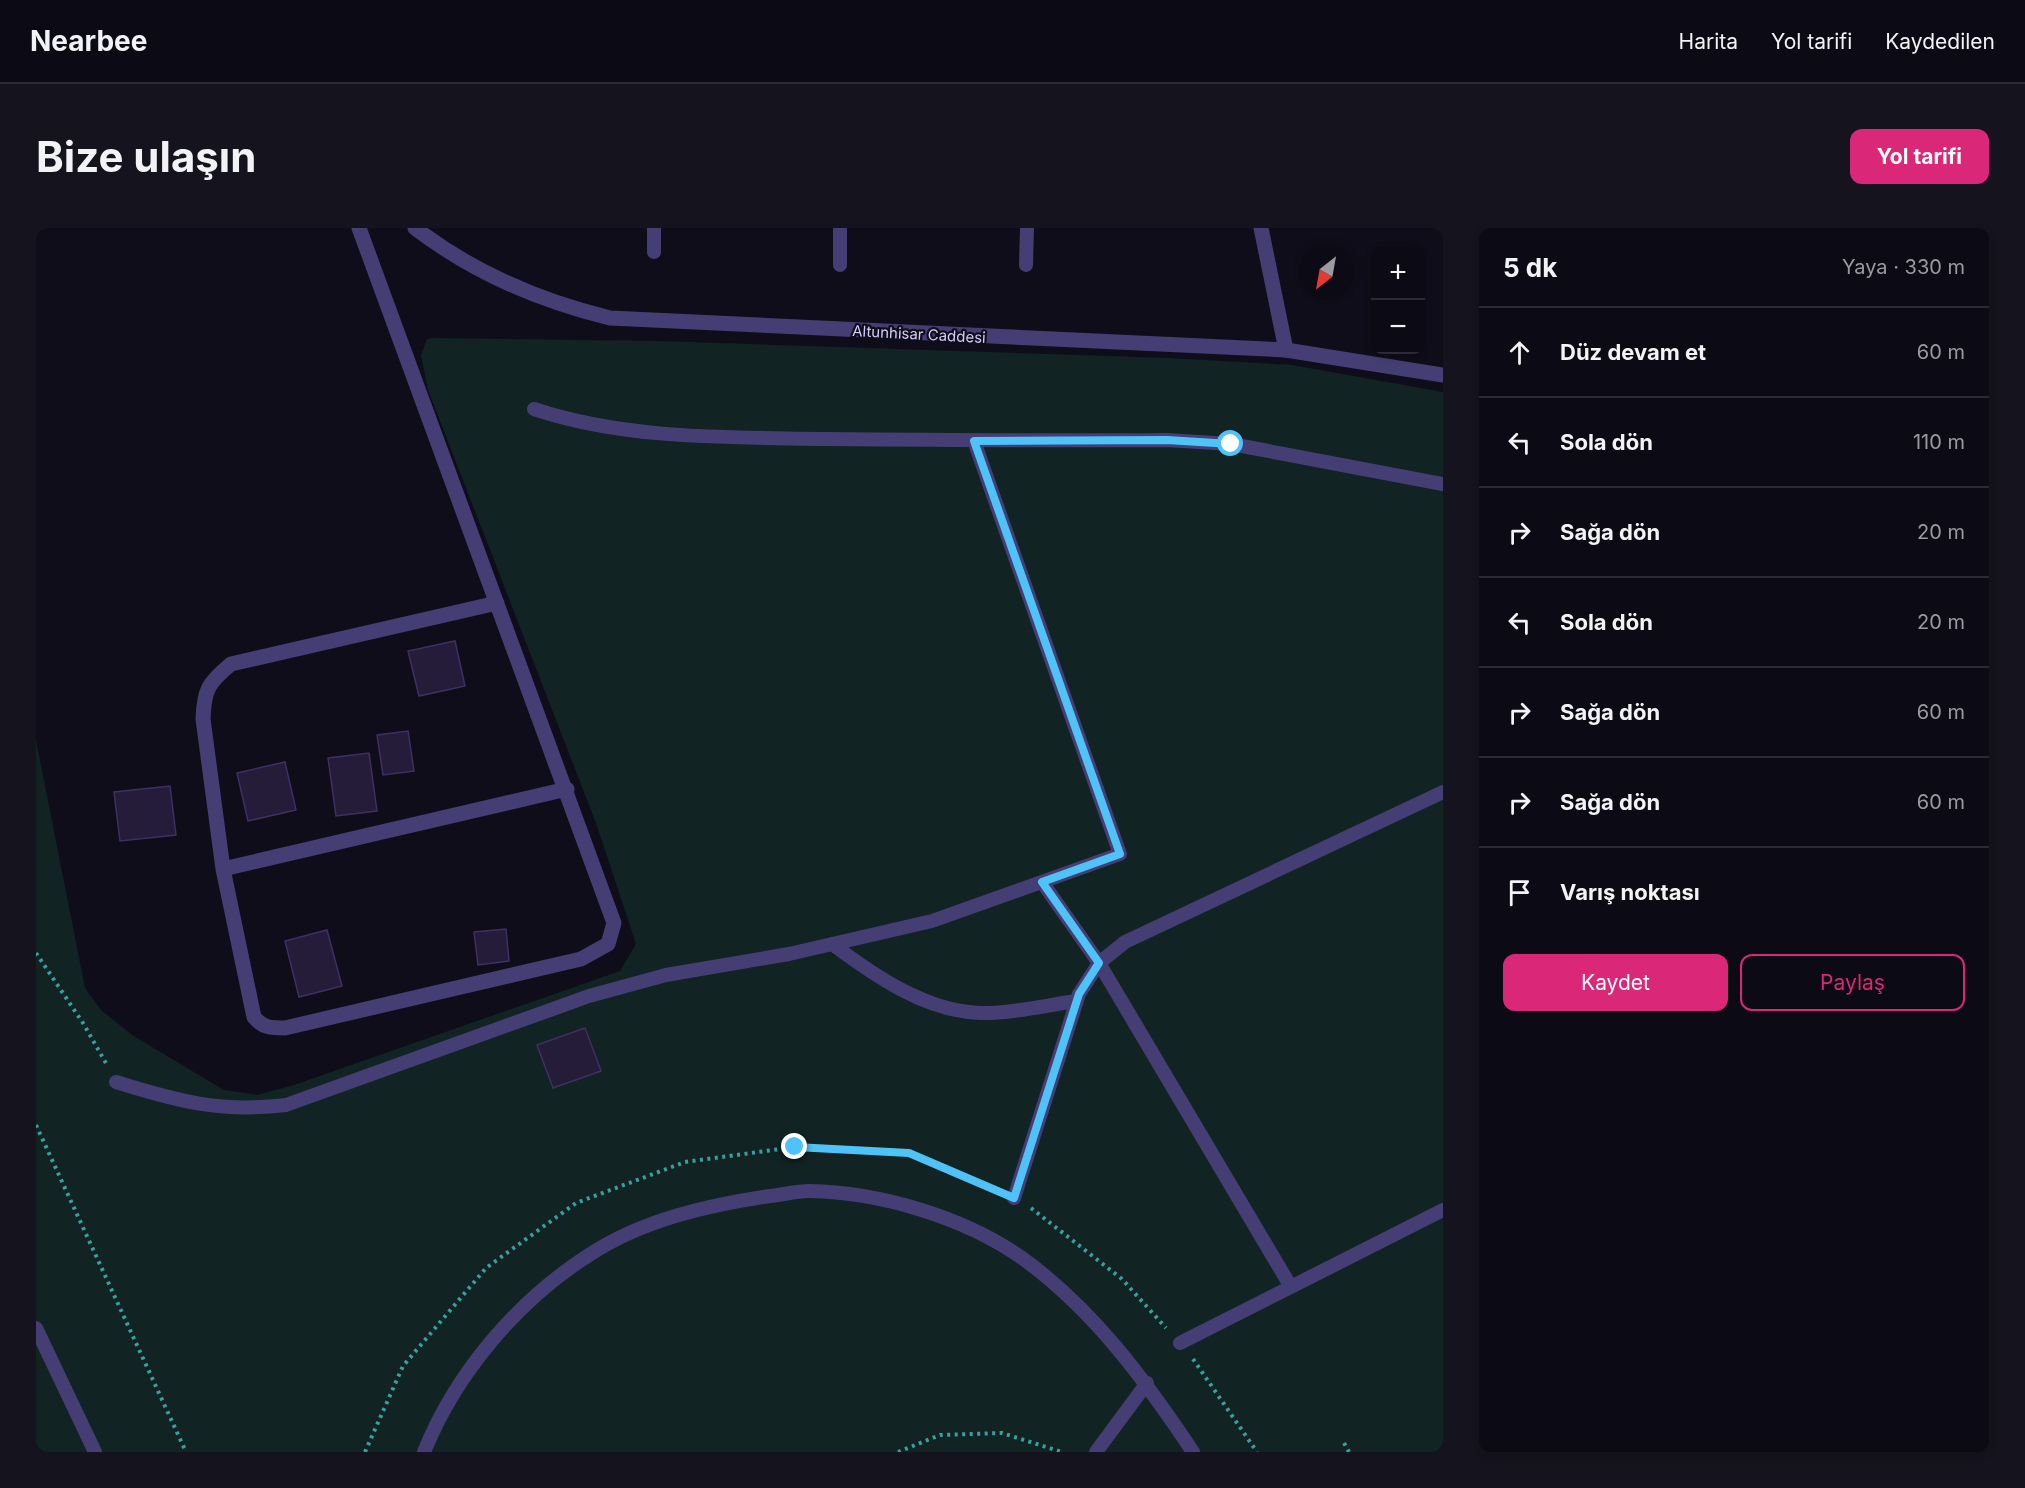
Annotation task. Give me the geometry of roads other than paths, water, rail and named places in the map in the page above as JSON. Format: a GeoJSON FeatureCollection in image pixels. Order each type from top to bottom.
{"type":"FeatureCollection","features":[{"type":"Feature","properties":{"kind":"street"},"geometry":{"type":"LineString","coordinates":[[359,228],[567,789],[614,923],[608,944],[598,952],[533,971],[285,1028],[269,1028],[254,1017],[222,869],[203,719],[204,694],[214,678],[231,664],[497,603]]}},
{"type":"Feature","properties":{"kind":"street","name":"Altunhisar Caddesi"},"geometry":{"type":"LineString","coordinates":[[415,228],[466,263],[514,287],[565,307],[610,318],[1286,350],[1443,375]]}},
{"type":"Feature","properties":{"kind":"street"},"geometry":{"type":"LineString","coordinates":[[1261,228],[1286,350]]}},
{"type":"Feature","properties":{"kind":"street"},"geometry":{"type":"LineString","coordinates":[[222,869],[567,789]]}},
{"type":"Feature","properties":{"kind":"lane"},"geometry":{"type":"LineString","coordinates":[[654,228],[654,252]]}},
{"type":"Feature","properties":{"kind":"lane"},"geometry":{"type":"LineString","coordinates":[[840,228],[840,265]]}},
{"type":"Feature","properties":{"kind":"lane"},"geometry":{"type":"LineString","coordinates":[[1026,265],[1027,228]]}},
{"type":"Feature","properties":{"kind":"lane"},"geometry":{"type":"LineString","coordinates":[[534,409],[596,426],[647,433],[760,438],[974,441],[1167,440],[1231,444],[1443,483]]}},
{"type":"Feature","properties":{"kind":"lane"},"geometry":{"type":"LineString","coordinates":[[116,1082],[206,1106],[248,1110],[286,1105],[589,996],[666,975],[832,944],[932,921],[1120,854],[974,441]]}},
{"type":"Feature","properties":{"kind":"lane"},"geometry":{"type":"LineString","coordinates":[[1014,1198],[1077,1001],[1099,963],[1125,942],[1443,792]]}},
{"type":"Feature","properties":{"kind":"lane"},"geometry":{"type":"LineString","coordinates":[[1042,882],[1099,963],[1291,1287]]}},
{"type":"Feature","properties":{"kind":"lane"},"geometry":{"type":"LineString","coordinates":[[832,944],[864,967],[907,992],[949,1010],[982,1013],[1077,1001]]}},
{"type":"Feature","properties":{"kind":"lane"},"geometry":{"type":"LineString","coordinates":[[424,1452],[458,1385],[495,1337],[541,1292],[589,1254],[648,1225],[722,1203],[808,1191],[891,1200],[955,1222],[1021,1257],[1081,1307],[1147,1383],[1193,1452]]}},
{"type":"Feature","properties":{"kind":"lane"},"geometry":{"type":"LineString","coordinates":[[1180,1343],[1443,1210]]}},
{"type":"Feature","properties":{"kind":"lane"},"geometry":{"type":"LineString","coordinates":[[36,1328],[95,1452]]}},
{"type":"Feature","properties":{"kind":"lane"},"geometry":{"type":"LineString","coordinates":[[1096,1452],[1147,1383]]}}]}
